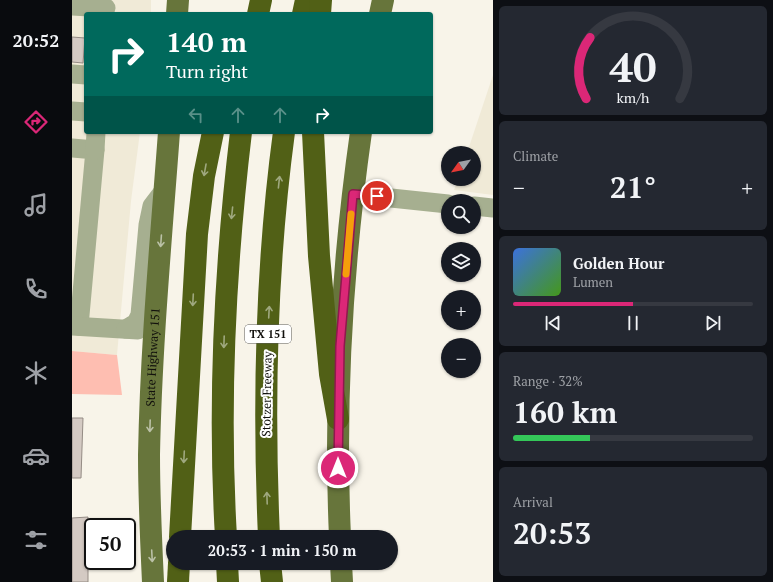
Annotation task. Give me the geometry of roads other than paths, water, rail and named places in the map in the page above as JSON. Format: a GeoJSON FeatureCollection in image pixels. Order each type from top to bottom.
{"type":"FeatureCollection","features":[{"type":"Feature","properties":{"kind":"highway"},"geometry":{"type":"LineString","coordinates":[[303,12],[306,0]]}},
{"type":"Feature","properties":{"kind":"highway"},"geometry":{"type":"LineString","coordinates":[[320,12],[321,0]]}},
{"type":"Feature","properties":{"kind":"highway"},"geometry":{"type":"LineString","coordinates":[[180,530],[197,234],[204,176],[213,134]]}},
{"type":"Feature","properties":{"kind":"highway"},"geometry":{"type":"LineString","coordinates":[[226,530],[223,447],[224,342],[229,244],[241,134]]}},
{"type":"Feature","properties":{"kind":"highway","name":"Stotzer Freeway"},"geometry":{"type":"LineString","coordinates":[[269,530],[266,454],[268,330],[274,233],[284,134]]}},
{"type":"Feature","properties":{"kind":"highway"},"geometry":{"type":"LineString","coordinates":[[313,134],[319,256],[330,374],[338,420]]}},
{"type":"Feature","properties":{"kind":"highway"},"geometry":{"type":"LineString","coordinates":[[178,570],[178,582]]}},
{"type":"Feature","properties":{"kind":"highway"},"geometry":{"type":"LineString","coordinates":[[227,570],[228,582]]}},
{"type":"Feature","properties":{"kind":"highway"},"geometry":{"type":"LineString","coordinates":[[271,570],[272,582]]}},
{"type":"Feature","properties":{"kind":"main road"},"geometry":{"type":"LineString","coordinates":[[177,12],[178,0]]}},
{"type":"Feature","properties":{"kind":"main road"},"geometry":{"type":"LineString","coordinates":[[380,12],[383,0]]}},
{"type":"Feature","properties":{"kind":"main road","name":"State Highway 151"},"geometry":{"type":"LineString","coordinates":[[153,582],[149,457],[154,330],[169,134]]}},
{"type":"Feature","properties":{"kind":"main road"},"geometry":{"type":"LineString","coordinates":[[340,530],[338,420],[342,323],[353,194],[361,134]]}},
{"type":"Feature","properties":{"kind":"main road"},"geometry":{"type":"LineString","coordinates":[[341,570],[342,582]]}},
{"type":"Feature","properties":{"kind":"lane"},"geometry":{"type":"LineString","coordinates":[[72,6],[106,7]]}},
{"type":"Feature","properties":{"kind":"lane"},"geometry":{"type":"LineString","coordinates":[[72,74],[84,75]]}},
{"type":"Feature","properties":{"kind":"lane"},"geometry":{"type":"LineString","coordinates":[[72,111],[84,112]]}},
{"type":"Feature","properties":{"kind":"lane"},"geometry":{"type":"LineString","coordinates":[[72,148],[96,141],[76,326],[154,330]]}},
{"type":"Feature","properties":{"kind":"lane"},"geometry":{"type":"LineString","coordinates":[[126,329],[136,324],[140,315],[148,226],[152,206],[165,189]]}},
{"type":"Feature","properties":{"kind":"lane"},"geometry":{"type":"LineString","coordinates":[[353,194],[441,203]]}},
{"type":"Feature","properties":{"kind":"lane"},"geometry":{"type":"LineString","coordinates":[[481,207],[493,208]]}}]}
